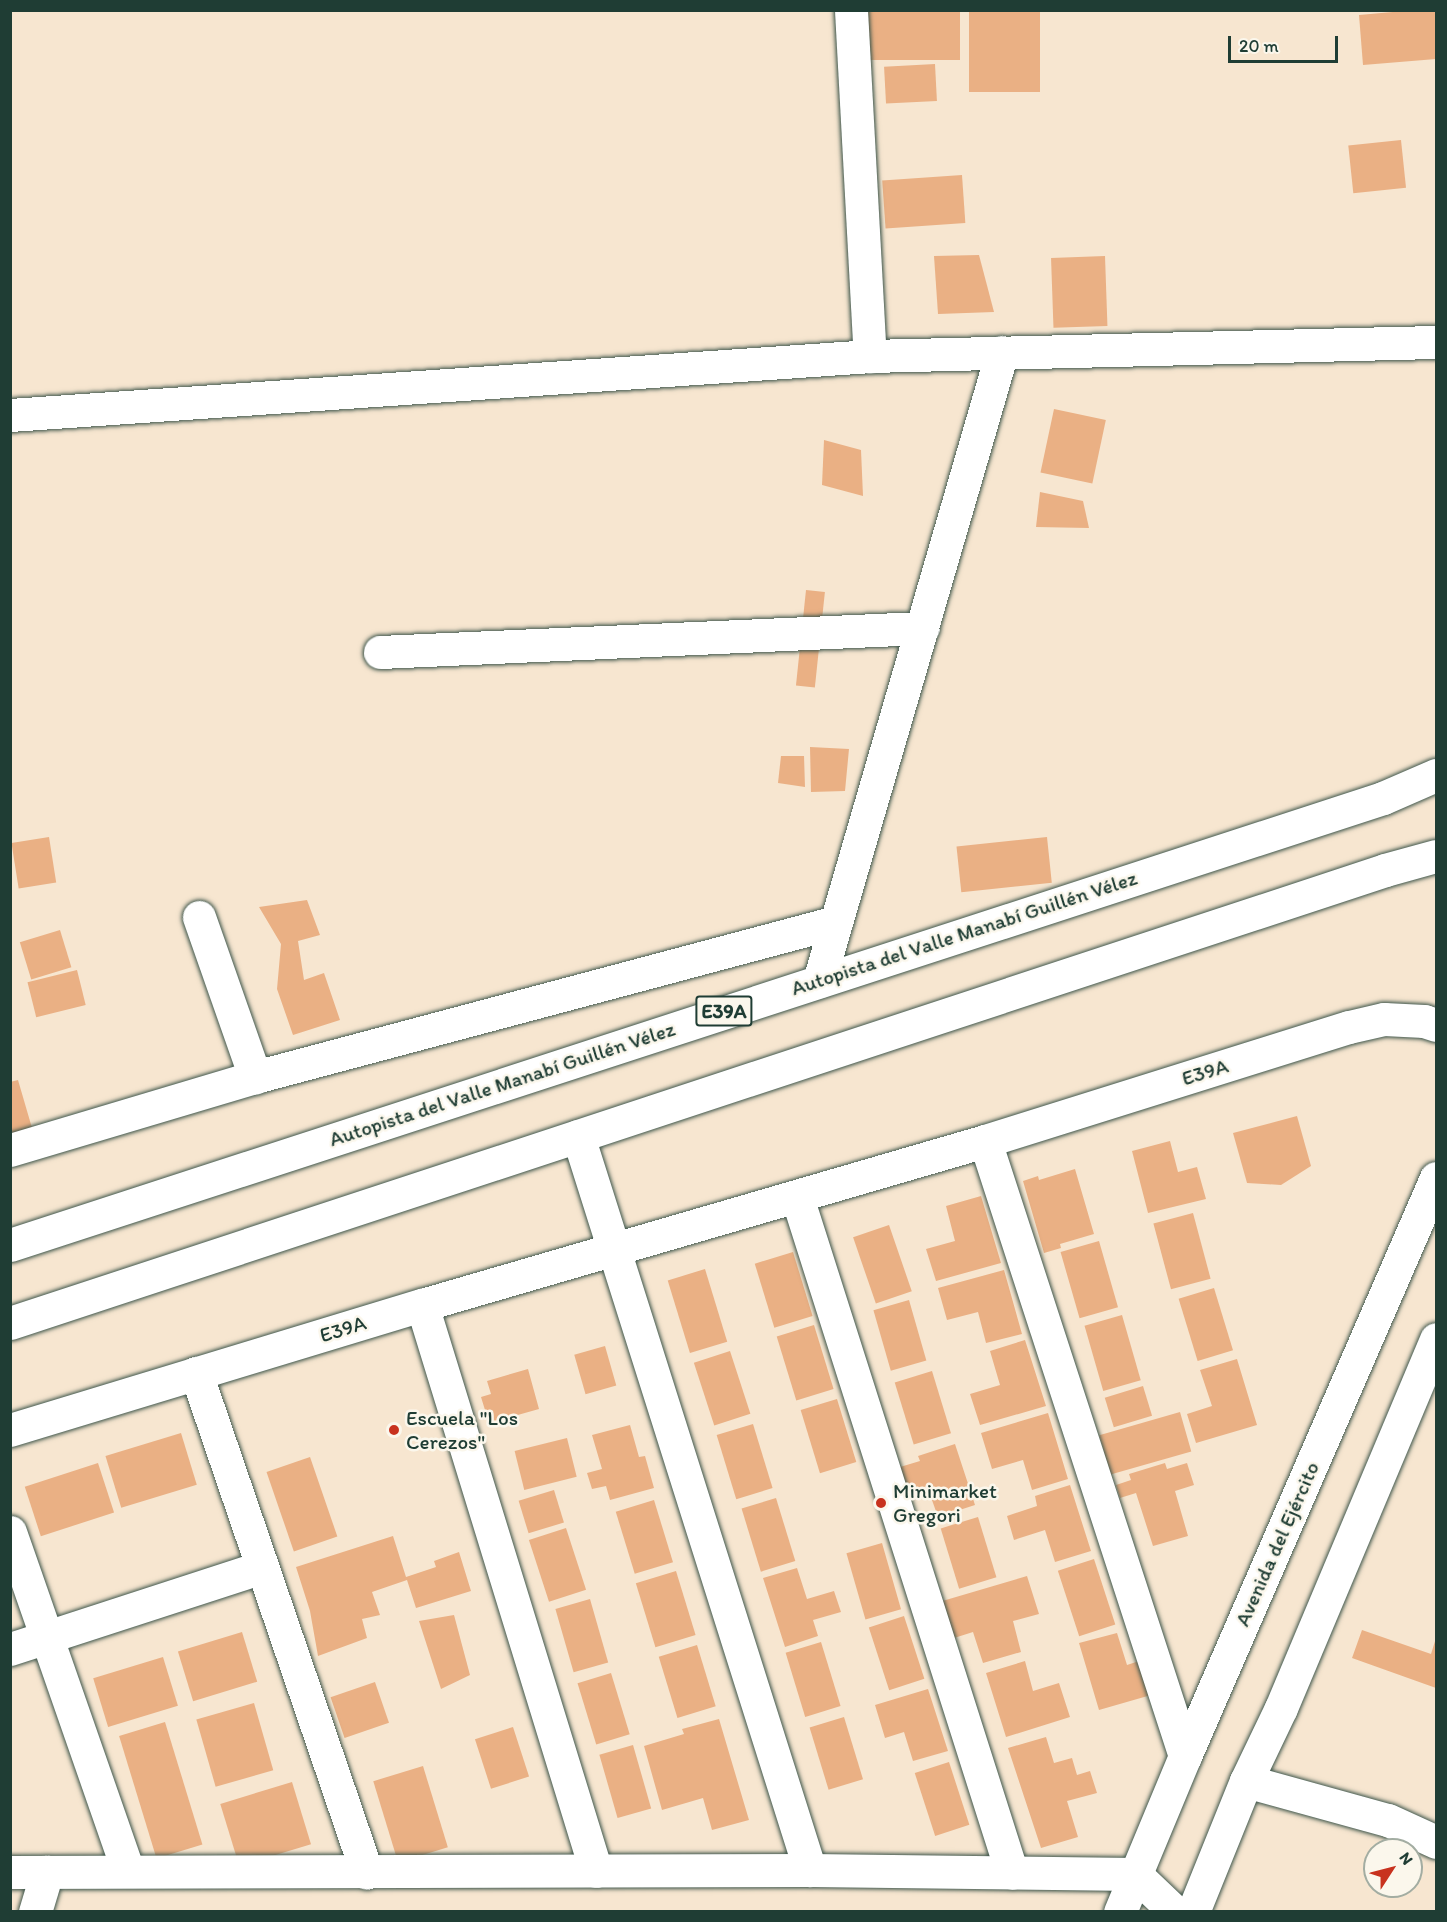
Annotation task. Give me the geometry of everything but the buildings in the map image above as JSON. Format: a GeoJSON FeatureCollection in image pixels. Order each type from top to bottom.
{"type":"FeatureCollection","features":[{"type":"Feature","properties":{"kind":"street"},"geometry":{"type":"LineString","coordinates":[[851,10],[870,356]]}},
{"type":"Feature","properties":{"kind":"street"},"geometry":{"type":"LineString","coordinates":[[10,415],[870,356],[1437,342]]}},
{"type":"Feature","properties":{"kind":"street"},"geometry":{"type":"LineString","coordinates":[[819,981],[1002,352]]}},
{"type":"Feature","properties":{"kind":"street"},"geometry":{"type":"LineString","coordinates":[[380,652],[922,627]]}},
{"type":"Feature","properties":{"kind":"street","name":"Autopista del Valle Manabí Guillén Vélez"},"geometry":{"type":"LineString","coordinates":[[10,1245],[1383,798],[1437,775]]}},
{"type":"Feature","properties":{"kind":"street"},"geometry":{"type":"LineString","coordinates":[[10,1323],[1385,870],[1437,856]]}},
{"type":"Feature","properties":{"kind":"street"},"geometry":{"type":"LineString","coordinates":[[1385,870],[1437,879]]}},
{"type":"Feature","properties":{"kind":"street"},"geometry":{"type":"LineString","coordinates":[[199,917],[255,1077]]}},
{"type":"Feature","properties":{"kind":"street"},"geometry":{"type":"LineString","coordinates":[[10,1150],[255,1077],[836,922]]}},
{"type":"Feature","properties":{"kind":"street","name":"E39A"},"geometry":{"type":"LineString","coordinates":[[10,1430],[422,1305],[797,1197],[1349,1027],[1384,1019],[1424,1021],[1437,1025]]}},
{"type":"Feature","properties":{"kind":"street"},"geometry":{"type":"LineString","coordinates":[[578,1136],[810,1870]]}},
{"type":"Feature","properties":{"kind":"street"},"geometry":{"type":"LineString","coordinates":[[985,1140],[1185,1756]]}},
{"type":"Feature","properties":{"kind":"street","name":"Avenida del Ejército"},"geometry":{"type":"LineString","coordinates":[[1120,1911],[1185,1756],[1437,1178]]}},
{"type":"Feature","properties":{"kind":"street"},"geometry":{"type":"LineString","coordinates":[[797,1197],[1012,1873]]}},
{"type":"Feature","properties":{"kind":"street"},"geometry":{"type":"LineString","coordinates":[[422,1305],[596,1871]]}},
{"type":"Feature","properties":{"kind":"street"},"geometry":{"type":"LineString","coordinates":[[1193,1911],[1246,1781],[1281,1708],[1437,1339]]}},
{"type":"Feature","properties":{"kind":"street"},"geometry":{"type":"LineString","coordinates":[[196,1373],[367,1873]]}},
{"type":"Feature","properties":{"kind":"street"},"geometry":{"type":"LineString","coordinates":[[10,1532],[128,1870]]}},
{"type":"Feature","properties":{"kind":"street"},"geometry":{"type":"LineString","coordinates":[[10,1649],[262,1567]]}},
{"type":"Feature","properties":{"kind":"street"},"geometry":{"type":"LineString","coordinates":[[1246,1781],[1388,1820],[1437,1842]]}},
{"type":"Feature","properties":{"kind":"street"},"geometry":{"type":"LineString","coordinates":[[10,1872],[128,1870],[367,1873],[810,1870],[1135,1874],[1175,1911]]}},
{"type":"Feature","properties":{"kind":"street"},"geometry":{"type":"LineString","coordinates":[[35,1911],[47,1872]]}},
{"type":"Feature","properties":{"kind":"place","name":"Escuela \"Los Cerezos\""},"geometry":{"type":"Point","coordinates":[394,1430]}},
{"type":"Feature","properties":{"kind":"place","name":"Minimarket Gregori"},"geometry":{"type":"Point","coordinates":[881,1503]}}]}
